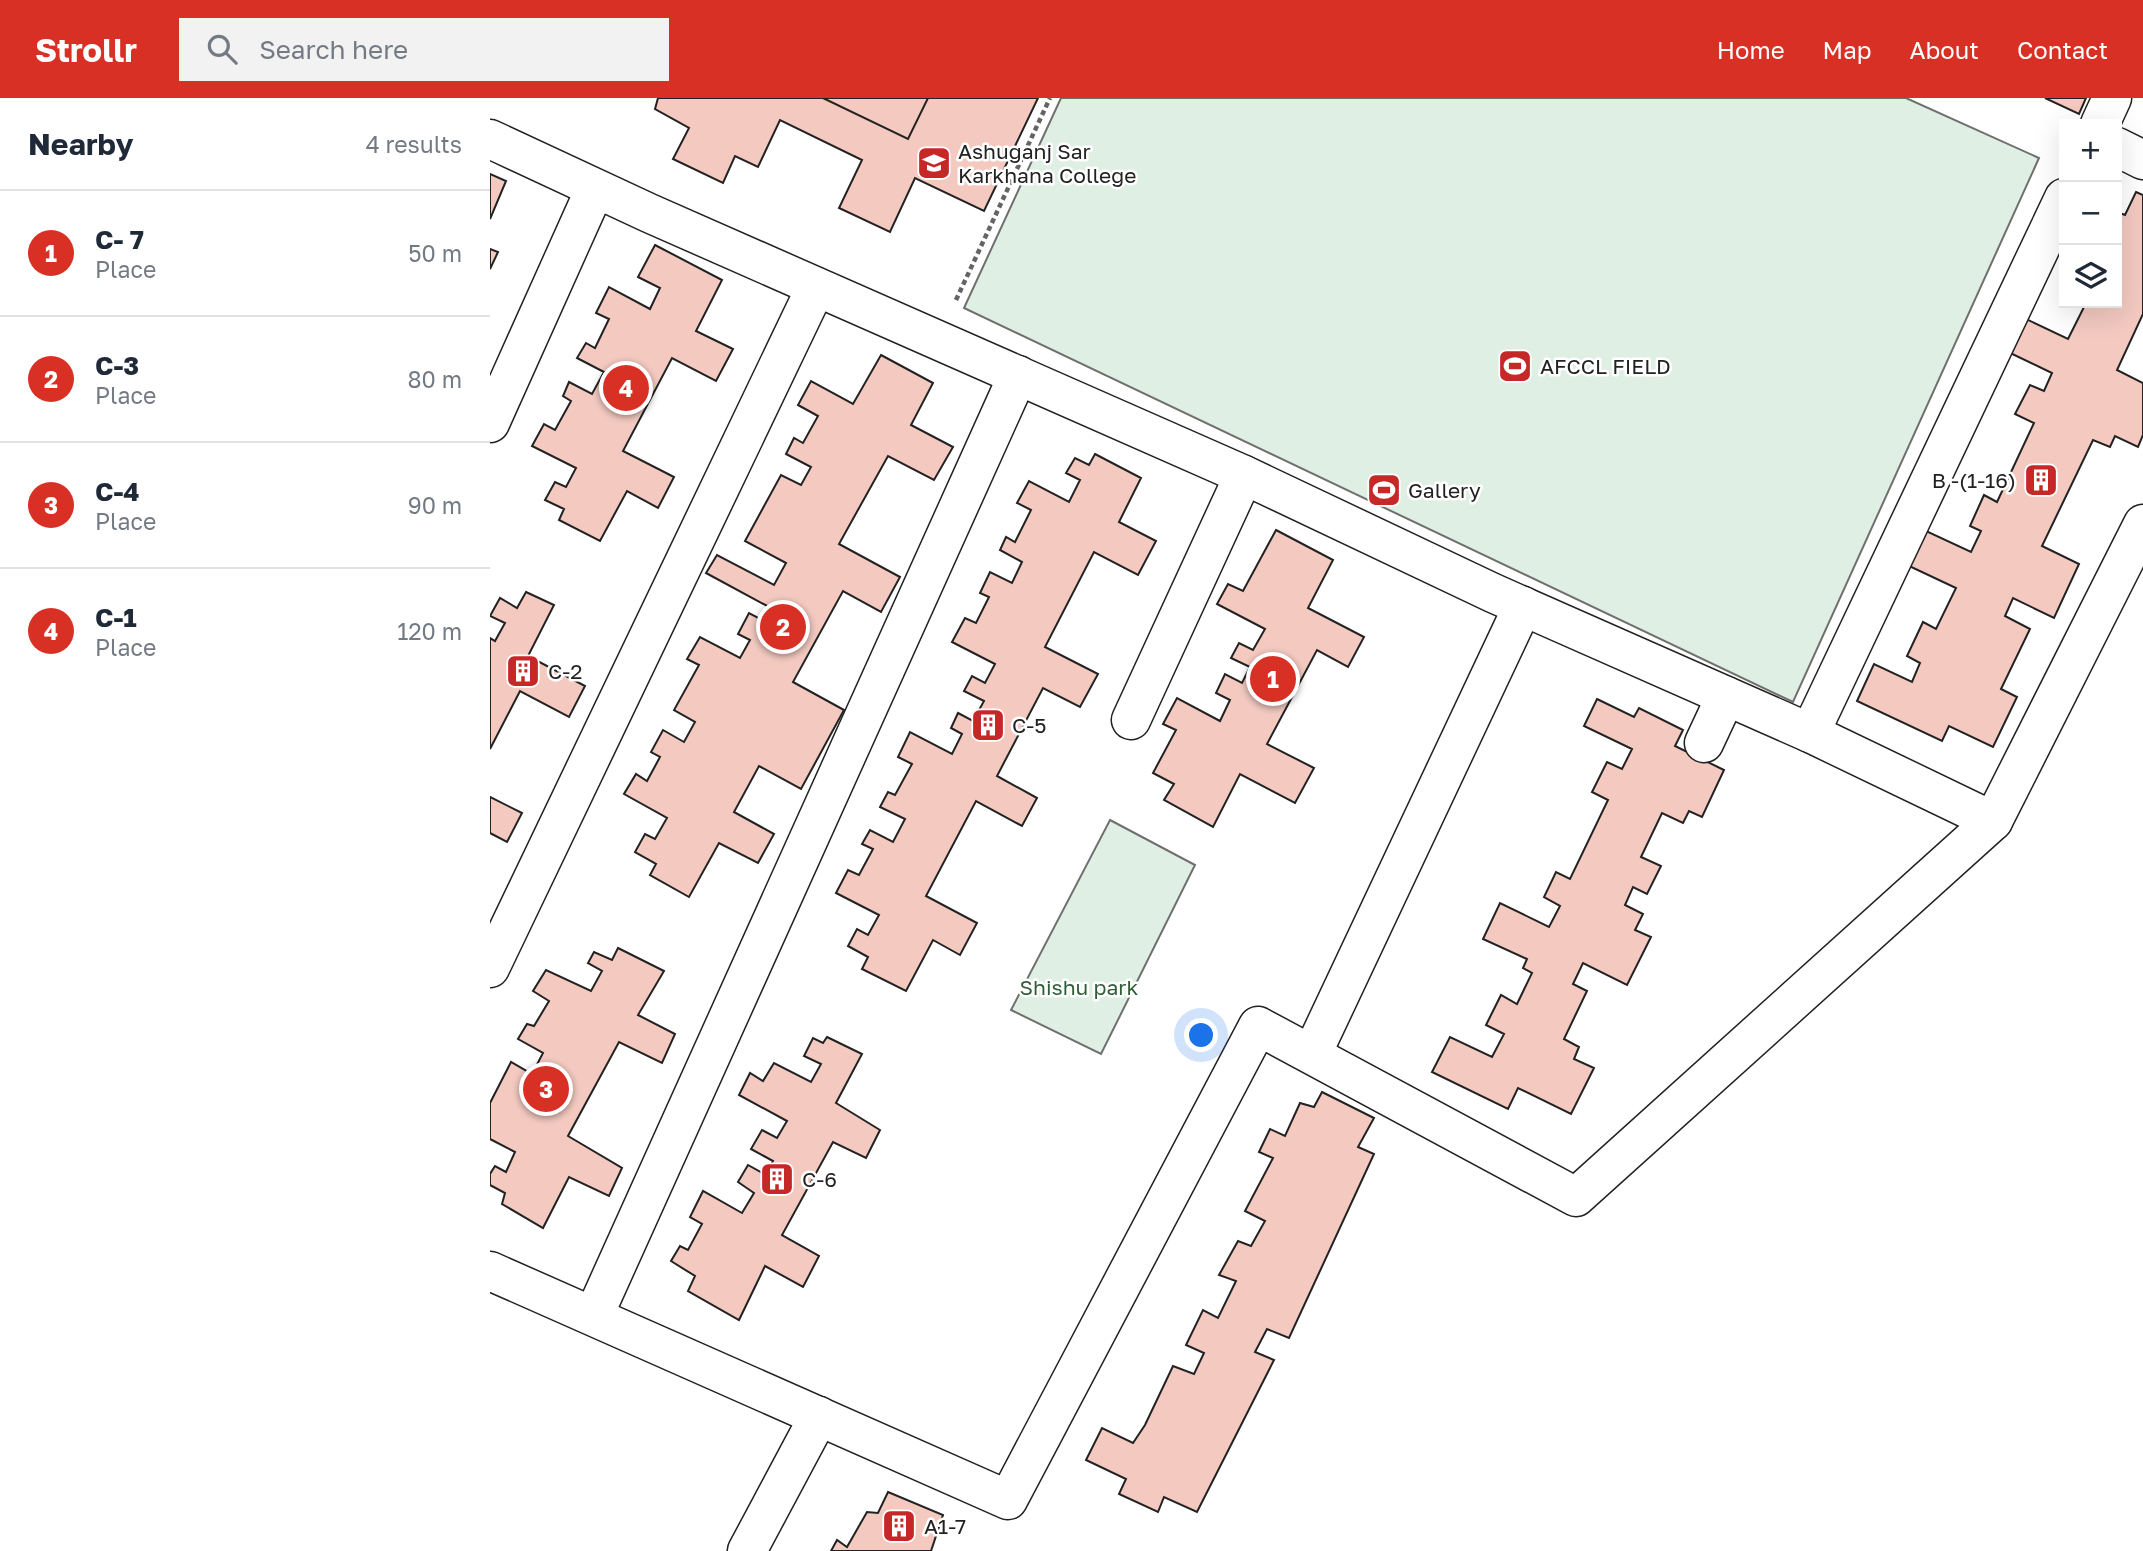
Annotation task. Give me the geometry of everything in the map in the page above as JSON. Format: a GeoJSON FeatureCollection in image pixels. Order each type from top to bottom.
{"type":"FeatureCollection","features":[{"type":"Feature","properties":{"kind":"street"},"geometry":{"type":"LineString","coordinates":[[2102,119],[2112,98]]}},
{"type":"Feature","properties":{"kind":"street"},"geometry":{"type":"LineString","coordinates":[[490,139],[595,189],[1244,475],[1523,606],[1810,733],[1993,821]]}},
{"type":"Feature","properties":{"kind":"street"},"geometry":{"type":"LineString","coordinates":[[2122,150],[2143,160]]}},
{"type":"Feature","properties":{"kind":"street"},"geometry":{"type":"LineString","coordinates":[[490,423],[595,189]]}},
{"type":"Feature","properties":{"kind":"street"},"geometry":{"type":"LineString","coordinates":[[1810,733],[2059,209]]}},
{"type":"Feature","properties":{"kind":"street"},"geometry":{"type":"LineString","coordinates":[[490,968],[816,287]]}},
{"type":"Feature","properties":{"kind":"street"},"geometry":{"type":"LineString","coordinates":[[594,1315],[1018,374]]}},
{"type":"Feature","properties":{"kind":"street"},"geometry":{"type":"LineString","coordinates":[[1131,720],[1244,475]]}},
{"type":"Feature","properties":{"kind":"street"},"geometry":{"type":"LineString","coordinates":[[490,1270],[1008,1500],[1258,1026],[1576,1196],[1993,821],[2143,524]]}},
{"type":"Feature","properties":{"kind":"street"},"geometry":{"type":"LineString","coordinates":[[1312,1054],[1523,606]]}},
{"type":"Feature","properties":{"kind":"street"},"geometry":{"type":"LineString","coordinates":[[1704,743],[1726,696]]}},
{"type":"Feature","properties":{"kind":"street"},"geometry":{"type":"LineString","coordinates":[[747,1551],[818,1416]]}},
{"type":"Feature","properties":{"kind":"path"},"geometry":{"type":"LineString","coordinates":[[937,339],[1050,98]]}},
{"type":"Feature","properties":{"kind":"green space","name":"AFCCL FIELD"},"geometry":{"type":"Polygon","coordinates":[[[1061,98],[1906,98],[2039,158],[1793,702],[964,308],[1061,98]]]}},
{"type":"Feature","properties":{"kind":"green space","name":"Shishu park"},"geometry":{"type":"Polygon","coordinates":[[[1110,820],[1195,865],[1101,1054],[1011,1010],[1110,820]]]}},
{"type":"Feature","properties":{"kind":"building","name":"Ashuganj Sar Karkhana College"},"geometry":{"type":"Polygon","coordinates":[[[658,98],[1038,98],[984,211],[915,178],[890,232],[839,208],[862,160],[780,120],[758,167],[735,156],[723,183],[673,159],[689,128],[655,109],[658,98]]]}},
{"type":"Feature","properties":{"kind":"building"},"geometry":{"type":"Polygon","coordinates":[[[823,98],[928,98],[908,139],[823,98]]]}},
{"type":"Feature","properties":{"kind":"building"},"geometry":{"type":"Polygon","coordinates":[[[2045,98],[2086,98],[2079,114],[2045,98]]]}},
{"type":"Feature","properties":{"kind":"building"},"geometry":{"type":"Polygon","coordinates":[[[490,174],[506,181],[490,219],[490,174]]]}},
{"type":"Feature","properties":{"kind":"building","name":"B -(1-16)"},"geometry":{"type":"Polygon","coordinates":[[[2136,192],[2143,195],[2143,314],[2117,370],[2143,383],[2143,435],[2138,447],[2115,436],[2110,447],[2093,440],[2042,546],[2079,564],[2054,618],[2013,598],[2005,616],[2030,629],[2001,689],[2017,697],[1993,747],[1949,726],[1942,741],[1857,701],[1874,664],[1912,682],[1920,663],[1907,656],[1923,622],[1936,629],[1956,588],[1907,565],[1924,530],[1971,552],[1981,531],[1970,526],[1984,495],[1997,502],[2034,423],[2015,414],[2030,385],[2044,391],[2052,373],[2006,351],[2022,317],[2068,339],[2084,308],[2122,308],[2122,214],[2125,215],[2136,192]]]}},
{"type":"Feature","properties":{"kind":"building"},"geometry":{"type":"Polygon","coordinates":[[[655,245],[722,280],[696,331],[733,349],[716,381],[672,358],[623,451],[674,477],[658,508],[627,491],[600,541],[559,520],[564,509],[545,500],[555,482],[566,487],[576,468],[532,446],[544,424],[555,430],[571,401],[563,396],[569,382],[592,394],[604,372],[577,358],[586,343],[595,348],[609,319],[596,313],[609,287],[650,309],[660,288],[638,277],[655,245]]]}},
{"type":"Feature","properties":{"kind":"building"},"geometry":{"type":"Polygon","coordinates":[[[490,249],[498,252],[490,269],[490,249]]]}},
{"type":"Feature","properties":{"kind":"building"},"geometry":{"type":"Polygon","coordinates":[[[881,355],[933,383],[911,425],[953,447],[934,480],[888,456],[839,544],[900,577],[881,612],[843,591],[793,682],[844,710],[801,789],[759,766],[734,812],[774,834],[758,863],[719,843],[689,897],[650,875],[656,864],[635,852],[645,834],[655,839],[667,818],[624,794],[636,774],[647,781],[660,757],[651,752],[663,730],[684,742],[695,722],[674,710],[699,665],[687,659],[700,637],[740,658],[750,640],[738,634],[749,613],[762,620],[769,607],[706,573],[717,555],[774,585],[786,563],[745,541],[781,475],[801,485],[811,467],[786,454],[794,438],[803,443],[818,416],[798,405],[811,381],[853,404],[881,355]]]}},
{"type":"Feature","properties":{"kind":"building","name":"C-5"},"geometry":{"type":"Polygon","coordinates":[[[1095,454],[1141,478],[1119,522],[1156,541],[1138,575],[1094,552],[1045,647],[1098,674],[1080,707],[1043,688],[997,776],[1037,798],[1022,826],[976,801],[926,896],[977,923],[960,955],[933,940],[906,991],[862,969],[868,957],[848,946],[857,929],[868,935],[879,915],[836,893],[848,870],[859,875],[873,849],[862,844],[870,830],[893,842],[905,819],[880,807],[888,792],[895,795],[912,764],[898,757],[910,732],[952,754],[962,734],[951,728],[958,713],[973,721],[984,701],[964,691],[972,676],[985,683],[995,664],[952,642],[965,618],[976,623],[989,597],[980,593],[990,572],[1012,583],[1022,562],[1000,550],[1006,537],[1015,542],[1031,510],[1017,503],[1029,481],[1069,502],[1080,480],[1066,473],[1075,458],[1089,465],[1095,454]]]}},
{"type":"Feature","properties":{"kind":"building"},"geometry":{"type":"Polygon","coordinates":[[[1276,530],[1333,560],[1308,608],[1364,637],[1348,667],[1317,650],[1267,744],[1314,768],[1295,803],[1240,774],[1213,827],[1164,800],[1174,784],[1153,773],[1176,730],[1163,724],[1177,698],[1220,721],[1230,700],[1216,693],[1225,674],[1242,683],[1250,667],[1231,658],[1239,643],[1253,650],[1265,629],[1217,604],[1228,584],[1243,591],[1276,530]]]}},
{"type":"Feature","properties":{"kind":"building","name":"C-2"},"geometry":{"type":"Polygon","coordinates":[[[526,592],[554,605],[528,656],[585,686],[569,717],[520,691],[490,749],[490,638],[495,641],[505,623],[490,616],[500,598],[517,608],[526,592]]]}},
{"type":"Feature","properties":{"kind":"building"},"geometry":{"type":"Polygon","coordinates":[[[1597,699],[1634,717],[1639,708],[1683,730],[1675,746],[1724,770],[1702,817],[1689,811],[1683,823],[1662,813],[1641,857],[1661,866],[1647,894],[1633,887],[1625,905],[1643,914],[1635,930],[1651,937],[1627,985],[1583,963],[1573,984],[1587,991],[1564,1039],[1579,1047],[1574,1059],[1594,1068],[1571,1114],[1518,1088],[1508,1109],[1432,1072],[1450,1037],[1492,1057],[1504,1034],[1486,1025],[1501,995],[1517,1004],[1532,973],[1523,968],[1527,959],[1483,939],[1500,903],[1549,927],[1560,906],[1544,897],[1556,872],[1570,879],[1608,800],[1592,792],[1607,762],[1622,769],[1632,749],[1584,726],[1597,699]]]}},
{"type":"Feature","properties":{"kind":"building"},"geometry":{"type":"Polygon","coordinates":[[[490,797],[522,813],[507,842],[490,833],[490,797]]]}},
{"type":"Feature","properties":{"kind":"building"},"geometry":{"type":"Polygon","coordinates":[[[618,948],[664,971],[638,1015],[675,1034],[662,1063],[619,1042],[568,1136],[622,1168],[609,1196],[569,1177],[543,1228],[502,1204],[505,1193],[490,1185],[490,1174],[495,1166],[506,1172],[515,1152],[490,1139],[490,1103],[511,1062],[532,1074],[543,1053],[518,1039],[527,1024],[534,1026],[549,1001],[533,991],[546,970],[591,991],[602,971],[588,963],[594,952],[612,960],[618,948]]]}},
{"type":"Feature","properties":{"kind":"building","name":"C-6"},"geometry":{"type":"Polygon","coordinates":[[[827,1037],[862,1054],[836,1103],[880,1130],[866,1158],[833,1142],[782,1235],[819,1256],[803,1287],[765,1266],[739,1320],[688,1291],[695,1276],[671,1261],[680,1246],[688,1250],[702,1224],[690,1217],[703,1191],[742,1213],[754,1193],[738,1182],[748,1165],[766,1175],[773,1161],[751,1149],[762,1130],[777,1138],[787,1121],[739,1095],[750,1073],[763,1081],[774,1063],[811,1082],[821,1064],[804,1056],[813,1038],[823,1043],[827,1037]]]}},
{"type":"Feature","properties":{"kind":"building"},"geometry":{"type":"Polygon","coordinates":[[[1322,1092],[1374,1118],[1358,1147],[1374,1154],[1289,1338],[1267,1329],[1255,1352],[1274,1360],[1197,1512],[1164,1497],[1158,1512],[1119,1494],[1126,1479],[1086,1460],[1102,1428],[1133,1443],[1145,1425],[1173,1366],[1194,1374],[1204,1353],[1186,1345],[1203,1310],[1218,1318],[1236,1281],[1219,1275],[1238,1241],[1251,1246],[1265,1221],[1245,1211],[1273,1158],[1259,1152],[1270,1129],[1285,1136],[1300,1103],[1314,1107],[1322,1092]]]}},
{"type":"Feature","properties":{"kind":"building","name":"A1-7"},"geometry":{"type":"Polygon","coordinates":[[[888,1492],[943,1515],[931,1551],[831,1551],[837,1540],[847,1547],[867,1512],[878,1513],[888,1492]]]}},
{"type":"Feature","properties":{"kind":"place","name":"Ashuganj Sar Karkhana College"},"geometry":{"type":"Point","coordinates":[934,163]}},
{"type":"Feature","properties":{"kind":"place","name":"AFCCL FIELD"},"geometry":{"type":"Point","coordinates":[1515,366]}},
{"type":"Feature","properties":{"kind":"place","name":"C-1"},"geometry":{"type":"Point","coordinates":[626,388]}},
{"type":"Feature","properties":{"kind":"place","name":"B -(1-16)"},"geometry":{"type":"Point","coordinates":[2041,480]}},
{"type":"Feature","properties":{"kind":"place","name":"Gallery"},"geometry":{"type":"Point","coordinates":[1384,490]}},
{"type":"Feature","properties":{"kind":"place","name":"C-3"},"geometry":{"type":"Point","coordinates":[783,627]}},
{"type":"Feature","properties":{"kind":"place","name":"C-2"},"geometry":{"type":"Point","coordinates":[523,671]}},
{"type":"Feature","properties":{"kind":"place","name":"C- 7"},"geometry":{"type":"Point","coordinates":[1273,679]}},
{"type":"Feature","properties":{"kind":"place","name":"C-5"},"geometry":{"type":"Point","coordinates":[988,725]}},
{"type":"Feature","properties":{"kind":"place","name":"C-4"},"geometry":{"type":"Point","coordinates":[546,1089]}},
{"type":"Feature","properties":{"kind":"place","name":"C-6"},"geometry":{"type":"Point","coordinates":[777,1179]}},
{"type":"Feature","properties":{"kind":"place","name":"A1-7"},"geometry":{"type":"Point","coordinates":[899,1526]}}]}
